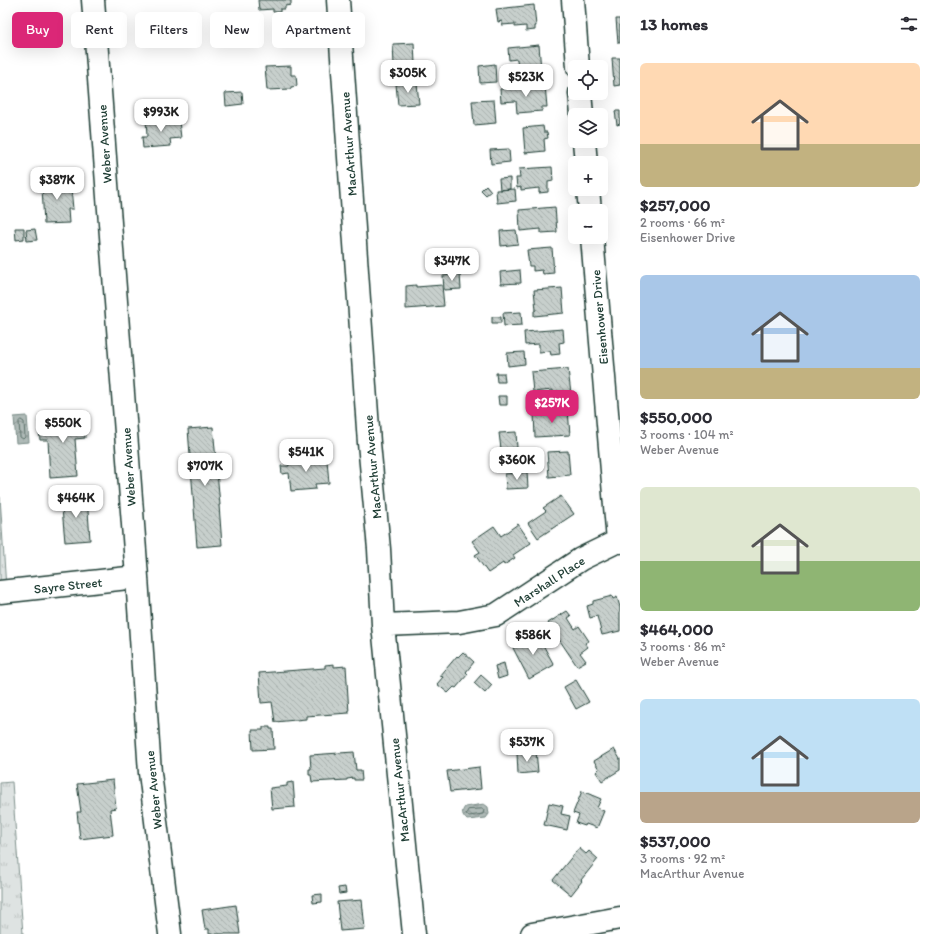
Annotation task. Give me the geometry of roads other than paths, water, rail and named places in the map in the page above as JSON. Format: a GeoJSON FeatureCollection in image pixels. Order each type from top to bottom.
{"type":"FeatureCollection","features":[{"type":"Feature","properties":{"kind":"street","name":"Weber Avenue"},"geometry":{"type":"LineString","coordinates":[[93,0],[137,577],[150,773],[170,934]]}},
{"type":"Feature","properties":{"kind":"street","name":"MacArthur Avenue"},"geometry":{"type":"LineString","coordinates":[[338,0],[368,435],[379,549],[383,625],[414,934]]}},
{"type":"Feature","properties":{"kind":"street"},"geometry":{"type":"LineString","coordinates":[[573,0],[577,60]]}},
{"type":"Feature","properties":{"kind":"street","name":"Eisenhower Drive"},"geometry":{"type":"LineString","coordinates":[[593,244],[619,541]]}},
{"type":"Feature","properties":{"kind":"street","name":"Marshall Place"},"geometry":{"type":"LineString","coordinates":[[383,625],[459,622],[496,616],[581,559],[619,541]]}},
{"type":"Feature","properties":{"kind":"street","name":"Sayre Street"},"geometry":{"type":"LineString","coordinates":[[0,592],[137,577]]}},
{"type":"Feature","properties":{"kind":"street"},"geometry":{"type":"LineString","coordinates":[[532,934],[620,918]]}},
{"type":"Feature","properties":{"kind":"water"},"geometry":{"type":"Polygon","coordinates":[[[27,416],[29,442],[16,443],[14,417],[27,416]]]}},
{"type":"Feature","properties":{"kind":"water"},"geometry":{"type":"Polygon","coordinates":[[[484,804],[488,807],[489,814],[486,818],[467,820],[463,815],[463,810],[465,807],[484,804]]]}}]}
